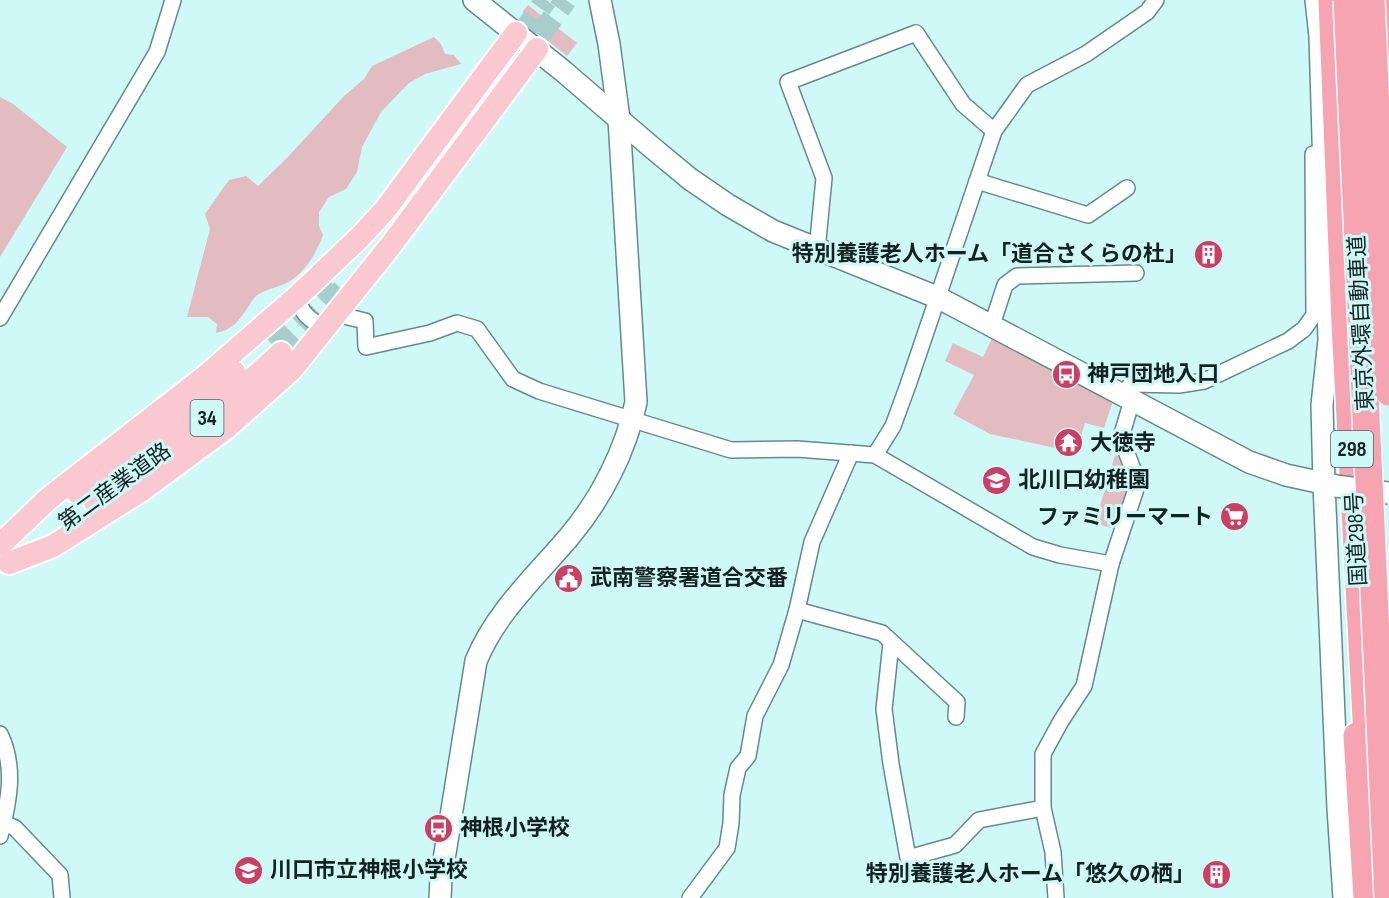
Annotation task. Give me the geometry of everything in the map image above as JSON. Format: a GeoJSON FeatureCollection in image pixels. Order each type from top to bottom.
{"type":"FeatureCollection","features":[{"type":"Feature","properties":{"kind":"highway","name":"国道298号"},"geometry":{"type":"LineString","coordinates":[[1332,0],[1345,324],[1376,898]]}},
{"type":"Feature","properties":{"kind":"highway","name":"東京外環自動車道"},"geometry":{"type":"LineString","coordinates":[[1347,0],[1389,898]]}},
{"type":"Feature","properties":{"kind":"highway","name":"東京外環自動車道"},"geometry":{"type":"LineString","coordinates":[[1371,0],[1389,392]]}},
{"type":"Feature","properties":{"kind":"highway"},"geometry":{"type":"LineString","coordinates":[[1386,0],[1389,80]]}},
{"type":"Feature","properties":{"kind":"highway"},"geometry":{"type":"LineString","coordinates":[[1345,324],[1346,515],[1367,898]]}},
{"type":"Feature","properties":{"kind":"main road"},"geometry":{"type":"LineString","coordinates":[[2,556],[48,499],[206,376],[299,295],[360,237],[386,210],[516,33]]}},
{"type":"Feature","properties":{"kind":"main road"},"geometry":{"type":"LineString","coordinates":[[2,556],[53,546],[142,490],[216,435],[292,369],[391,245],[537,49]]}},
{"type":"Feature","properties":{"kind":"main road","name":"第二産業道路"},"geometry":{"type":"LineString","coordinates":[[2,556],[130,479],[223,405],[275,347]]}},
{"type":"Feature","properties":{"kind":"street"},"geometry":{"type":"LineString","coordinates":[[0,318],[157,52],[173,0]]}},
{"type":"Feature","properties":{"kind":"street"},"geometry":{"type":"LineString","coordinates":[[474,0],[537,49],[690,178],[728,205],[773,231],[939,298],[1250,462],[1287,475],[1330,485],[1389,494]]}},
{"type":"Feature","properties":{"kind":"street"},"geometry":{"type":"LineString","coordinates":[[440,898],[441,878],[472,675],[482,646],[505,612],[585,515],[618,456],[632,421],[636,402],[619,119],[609,44],[600,0]]}},
{"type":"Feature","properties":{"kind":"street"},"geometry":{"type":"LineString","coordinates":[[874,455],[893,426],[939,298],[994,131],[1027,85],[1086,54],[1147,12],[1156,0]]}},
{"type":"Feature","properties":{"kind":"street"},"geometry":{"type":"LineString","coordinates":[[1316,0],[1320,36],[1329,340],[1322,405],[1330,485],[1338,808],[1344,898]]}},
{"type":"Feature","properties":{"kind":"street"},"geometry":{"type":"LineString","coordinates":[[817,250],[824,178],[788,82],[916,33],[963,104],[994,131]]}},
{"type":"Feature","properties":{"kind":"street"},"geometry":{"type":"LineString","coordinates":[[1056,898],[1053,852],[1043,808],[1043,754],[1084,686],[1111,564],[1138,483],[1123,443],[1122,434],[1131,384],[1179,386],[1204,381],[1288,341],[1304,329],[1318,313],[1313,82],[1320,36]]}},
{"type":"Feature","properties":{"kind":"street"},"geometry":{"type":"LineString","coordinates":[[977,181],[1088,215],[1127,188]]}},
{"type":"Feature","properties":{"kind":"street"},"geometry":{"type":"LineString","coordinates":[[992,325],[1005,285],[1017,276],[1136,273]]}},
{"type":"Feature","properties":{"kind":"street"},"geometry":{"type":"LineString","coordinates":[[299,295],[300,307],[315,323],[322,326],[332,319],[365,321],[366,348],[430,333],[457,323],[477,329],[513,380],[539,391],[731,450],[797,449],[874,455],[1033,547],[1060,555],[1111,564]]}},
{"type":"Feature","properties":{"kind":"street"},"geometry":{"type":"LineString","coordinates":[[690,898],[727,848],[732,795],[738,768],[748,756],[755,716],[781,665],[797,610],[812,542],[851,453]]}},
{"type":"Feature","properties":{"kind":"street"},"geometry":{"type":"LineString","coordinates":[[797,610],[882,633],[957,702],[956,717]]}},
{"type":"Feature","properties":{"kind":"street"},"geometry":{"type":"LineString","coordinates":[[891,643],[884,709],[891,764],[908,858],[955,845],[979,820],[1043,808]]}},
{"type":"Feature","properties":{"kind":"street"},"geometry":{"type":"LineString","coordinates":[[0,734],[8,756],[11,777],[2,830],[15,828],[60,874],[62,898]]}},
{"type":"Feature","properties":{"kind":"shaded area"},"geometry":{"type":"Polygon","coordinates":[[[528,5],[577,43],[567,56],[523,21],[523,11],[528,5]]]}},
{"type":"Feature","properties":{"kind":"shaded area"},"geometry":{"type":"Polygon","coordinates":[[[434,37],[441,44],[445,54],[454,55],[461,64],[425,74],[409,83],[381,112],[362,147],[357,172],[346,189],[329,197],[319,212],[319,226],[323,235],[313,257],[302,271],[289,282],[256,296],[238,321],[226,330],[216,333],[217,324],[208,317],[187,317],[210,229],[205,214],[229,180],[246,176],[258,186],[344,96],[364,79],[372,66],[434,37]]]}},
{"type":"Feature","properties":{"kind":"shaded area"},"geometry":{"type":"Polygon","coordinates":[[[0,97],[13,104],[67,147],[0,257],[0,97]]]}},
{"type":"Feature","properties":{"kind":"shaded area"},"geometry":{"type":"Polygon","coordinates":[[[993,336],[1113,401],[1104,428],[1085,423],[1079,443],[1064,450],[990,434],[953,414],[974,375],[945,361],[953,343],[983,357],[993,336]]]}},
{"type":"Feature","properties":{"kind":"shaded area"},"geometry":{"type":"Polygon","coordinates":[[[1115,455],[1121,457],[1131,492],[1118,530],[1095,523],[1115,455]]]}},
{"type":"Feature","properties":{"kind":"tunnel"},"geometry":{"type":"LineString","coordinates":[[521,35],[546,0]]}},
{"type":"Feature","properties":{"kind":"tunnel"},"geometry":{"type":"LineString","coordinates":[[520,62],[566,0]]}},
{"type":"Feature","properties":{"kind":"tunnel"},"geometry":{"type":"LineString","coordinates":[[269,341],[330,281]]}},
{"type":"Feature","properties":{"kind":"tunnel"},"geometry":{"type":"LineString","coordinates":[[281,353],[350,282]]}},
{"type":"Feature","properties":{"kind":"place","name":"特別養護老人ホーム「道合さくらの杜」"},"geometry":{"type":"Point","coordinates":[1208,254]}},
{"type":"Feature","properties":{"kind":"place","name":"神戸団地入口"},"geometry":{"type":"Point","coordinates":[1066,374]}},
{"type":"Feature","properties":{"kind":"place","name":"大徳寺"},"geometry":{"type":"Point","coordinates":[1069,443]}},
{"type":"Feature","properties":{"kind":"place","name":"北川口幼稚園"},"geometry":{"type":"Point","coordinates":[997,480]}},
{"type":"Feature","properties":{"kind":"place","name":"ファミリーマート"},"geometry":{"type":"Point","coordinates":[1234,517]}},
{"type":"Feature","properties":{"kind":"place","name":"武南警察署道合交番"},"geometry":{"type":"Point","coordinates":[569,578]}},
{"type":"Feature","properties":{"kind":"place","name":"神根小学校"},"geometry":{"type":"Point","coordinates":[439,828]}},
{"type":"Feature","properties":{"kind":"place","name":"川口市立神根小学校"},"geometry":{"type":"Point","coordinates":[249,870]}},
{"type":"Feature","properties":{"kind":"place","name":"特別養護老人ホーム「悠久の栖」"},"geometry":{"type":"Point","coordinates":[1216,874]}}]}
